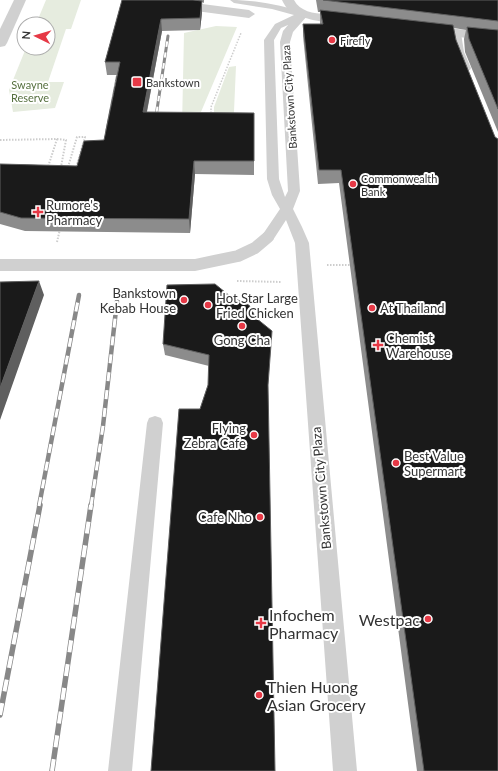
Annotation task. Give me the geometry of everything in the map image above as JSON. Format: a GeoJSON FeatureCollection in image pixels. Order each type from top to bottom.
{"type":"FeatureCollection","features":[{"type":"Feature","properties":{"kind":"street"},"geometry":{"type":"LineString","coordinates":[[0,43],[20,0]]}},
{"type":"Feature","properties":{"kind":"street"},"geometry":{"type":"LineString","coordinates":[[288,0],[292,8],[302,15],[360,21]]}},
{"type":"Feature","properties":{"kind":"street"},"geometry":{"type":"LineString","coordinates":[[151,4],[249,14]]}},
{"type":"Feature","properties":{"kind":"street"},"geometry":{"type":"LineString","coordinates":[[412,28],[498,38]]}},
{"type":"Feature","properties":{"kind":"lane"},"geometry":{"type":"LineString","coordinates":[[234,0],[273,6],[302,15]]}},
{"type":"Feature","properties":{"kind":"lane","name":"Bankstown City Plaza"},"geometry":{"type":"LineString","coordinates":[[0,265],[195,265],[238,256],[255,248],[268,237],[287,208],[294,191],[285,42],[288,31],[302,15]]}},
{"type":"Feature","properties":{"kind":"lane","name":"Bankstown City Plaza"},"geometry":{"type":"LineString","coordinates":[[302,15],[278,26],[271,35],[268,46],[273,179],[277,191],[298,230],[302,243],[345,771]]}},
{"type":"Feature","properties":{"kind":"lane"},"geometry":{"type":"LineString","coordinates":[[456,33],[460,52],[471,81]]}},
{"type":"Feature","properties":{"kind":"lane"},"geometry":{"type":"LineString","coordinates":[[120,771],[155,423]]}},
{"type":"Feature","properties":{"kind":"path"},"geometry":{"type":"LineString","coordinates":[[210,122],[211,107],[249,14]]}},
{"type":"Feature","properties":{"kind":"path"},"geometry":{"type":"LineString","coordinates":[[0,140],[66,140],[59,167],[69,167],[77,137],[85,137],[76,170],[82,170]]}},
{"type":"Feature","properties":{"kind":"path"},"geometry":{"type":"LineString","coordinates":[[54,170],[47,170],[57,139]]}},
{"type":"Feature","properties":{"kind":"path"},"geometry":{"type":"LineString","coordinates":[[56,243],[60,228]]}},
{"type":"Feature","properties":{"kind":"path"},"geometry":{"type":"LineString","coordinates":[[321,265],[350,265]]}},
{"type":"Feature","properties":{"kind":"path"},"geometry":{"type":"LineString","coordinates":[[231,281],[287,282]]}},
{"type":"Feature","properties":{"kind":"green space","name":"Swayne Reserve"},"geometry":{"type":"Polygon","coordinates":[[[46,0],[81,0],[71,29],[66,29],[48,82],[64,82],[55,108],[13,112],[9,90],[23,56],[56,56],[56,16],[39,16],[46,0]]]}},
{"type":"Feature","properties":{"kind":"green space"},"geometry":{"type":"Polygon","coordinates":[[[216,26],[237,27],[195,126],[182,126],[184,33],[216,26]]]}},
{"type":"Feature","properties":{"kind":"green space"},"geometry":{"type":"Polygon","coordinates":[[[236,66],[233,134],[214,133],[214,107],[229,67],[236,66]]]}},
{"type":"Feature","properties":{"kind":"building"},"geometry":{"type":"Polygon","coordinates":[[[122,0],[202,1],[200,18],[161,19],[143,112],[254,113],[254,161],[194,161],[189,219],[21,218],[0,212],[0,164],[77,166],[84,141],[104,140],[120,62],[105,62],[122,0]]]}},
{"type":"Feature","properties":{"kind":"building"},"geometry":{"type":"Polygon","coordinates":[[[323,0],[498,0],[498,21],[323,0]]]}},
{"type":"Feature","properties":{"kind":"building"},"geometry":{"type":"Polygon","coordinates":[[[320,10],[453,25],[456,40],[495,137],[498,139],[498,771],[424,771],[341,170],[319,170],[303,24],[323,24],[320,10]]]}},
{"type":"Feature","properties":{"kind":"building"},"geometry":{"type":"Polygon","coordinates":[[[467,27],[498,30],[498,109],[469,39],[467,27]]]}},
{"type":"Feature","properties":{"kind":"building"},"geometry":{"type":"Polygon","coordinates":[[[39,281],[0,388],[0,282],[39,281]]]}},
{"type":"Feature","properties":{"kind":"building"},"geometry":{"type":"Polygon","coordinates":[[[215,284],[231,297],[249,305],[256,318],[272,331],[268,385],[275,771],[151,771],[179,409],[200,409],[208,385],[209,355],[163,344],[167,285],[215,284]]]}},
{"type":"Feature","properties":{"kind":"railway"},"geometry":{"type":"LineString","coordinates":[[155,123],[168,36]]}},
{"type":"Feature","properties":{"kind":"railway"},"geometry":{"type":"LineString","coordinates":[[107,130],[120,63]]}},
{"type":"Feature","properties":{"kind":"railway"},"geometry":{"type":"LineString","coordinates":[[39,506],[79,295]]}},
{"type":"Feature","properties":{"kind":"railway"},"geometry":{"type":"LineString","coordinates":[[91,506],[103,426],[117,301]]}},
{"type":"Feature","properties":{"kind":"railway"},"geometry":{"type":"LineString","coordinates":[[0,715],[40,505]]}},
{"type":"Feature","properties":{"kind":"railway"},"geometry":{"type":"LineString","coordinates":[[52,771],[91,505]]}},
{"type":"Feature","properties":{"kind":"place","name":"Firefly"},"geometry":{"type":"Point","coordinates":[332,40]}},
{"type":"Feature","properties":{"kind":"place","name":"Bankstown"},"geometry":{"type":"Point","coordinates":[137,82]}},
{"type":"Feature","properties":{"kind":"place","name":"Commonwealth Bank"},"geometry":{"type":"Point","coordinates":[353,184]}},
{"type":"Feature","properties":{"kind":"place","name":"Rumore's Pharmacy"},"geometry":{"type":"Point","coordinates":[38,212]}},
{"type":"Feature","properties":{"kind":"place","name":"Bankstown Kebab House"},"geometry":{"type":"Point","coordinates":[184,300]}},
{"type":"Feature","properties":{"kind":"place","name":"Hot Star Large Fried Chicken"},"geometry":{"type":"Point","coordinates":[208,305]}},
{"type":"Feature","properties":{"kind":"place","name":"At Thailand"},"geometry":{"type":"Point","coordinates":[372,308]}},
{"type":"Feature","properties":{"kind":"place","name":"Gong Cha"},"geometry":{"type":"Point","coordinates":[242,326]}},
{"type":"Feature","properties":{"kind":"place","name":"Chemist Warehouse"},"geometry":{"type":"Point","coordinates":[378,345]}},
{"type":"Feature","properties":{"kind":"place","name":"Flying Zebra Cafe"},"geometry":{"type":"Point","coordinates":[254,435]}},
{"type":"Feature","properties":{"kind":"place","name":"Best Value Supermart"},"geometry":{"type":"Point","coordinates":[396,463]}},
{"type":"Feature","properties":{"kind":"place","name":"Cafe Nho"},"geometry":{"type":"Point","coordinates":[260,517]}},
{"type":"Feature","properties":{"kind":"place","name":"Westpac"},"geometry":{"type":"Point","coordinates":[428,619]}},
{"type":"Feature","properties":{"kind":"place","name":"Infochem Pharmacy"},"geometry":{"type":"Point","coordinates":[261,623]}},
{"type":"Feature","properties":{"kind":"place","name":"Thien Huong Asian Grocery"},"geometry":{"type":"Point","coordinates":[259,695]}}]}
